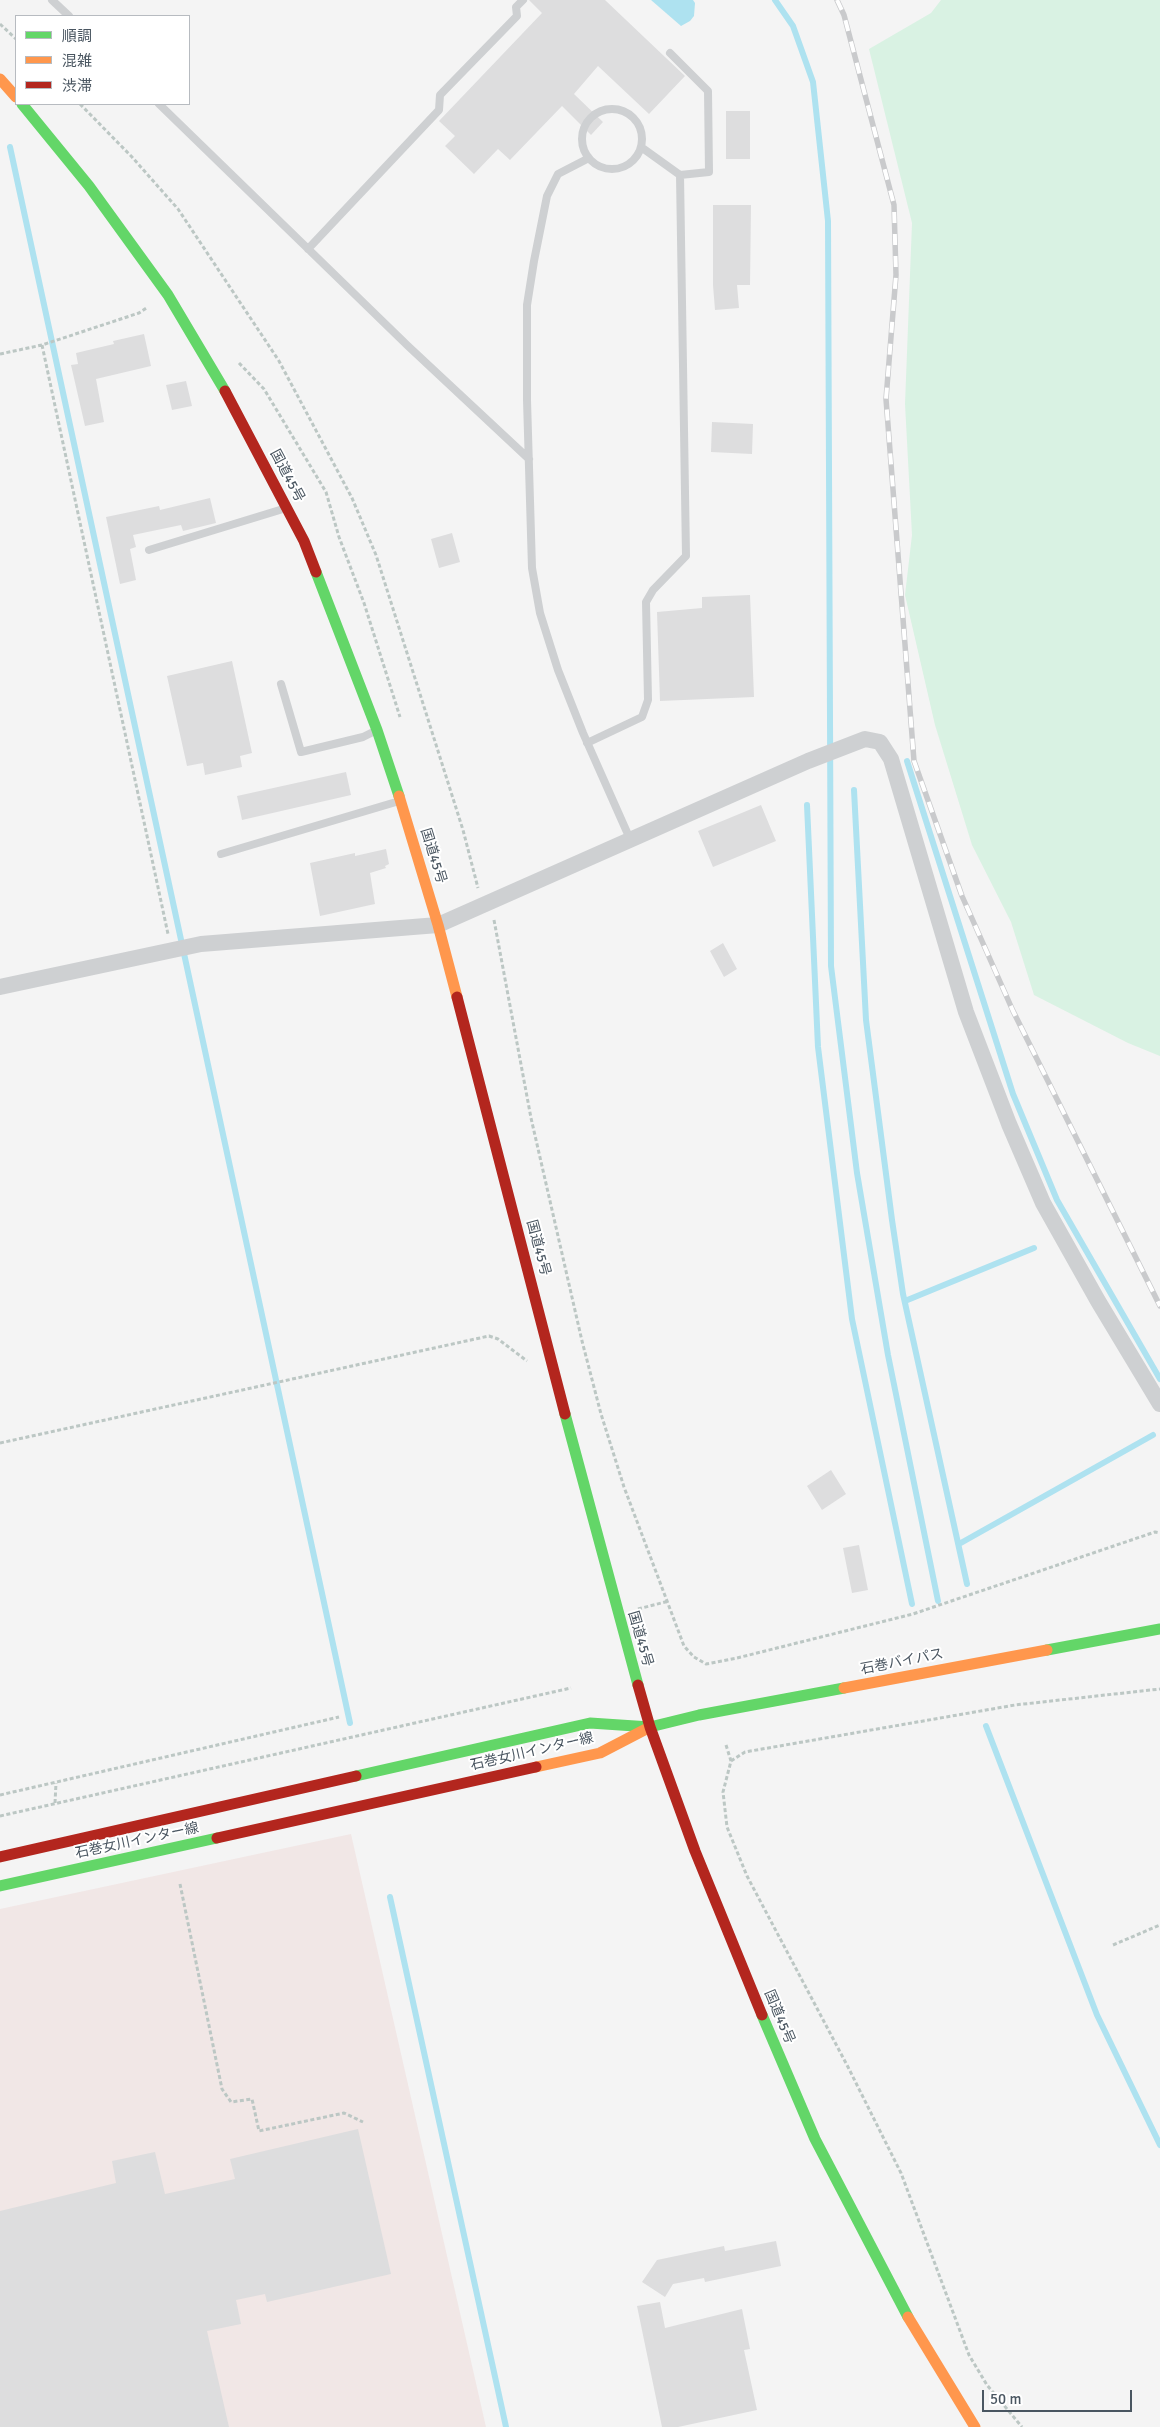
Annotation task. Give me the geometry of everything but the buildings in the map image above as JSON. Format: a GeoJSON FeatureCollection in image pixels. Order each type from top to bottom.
{"type":"FeatureCollection","features":[{"type":"Feature","properties":{"kind":"main road"},"geometry":{"type":"LineString","coordinates":[[0,79],[15,96]]}},
{"type":"Feature","properties":{"kind":"main road","name":"国道45号"},"geometry":{"type":"LineString","coordinates":[[23,105],[89,186],[168,295],[218,378],[304,541],[377,730],[438,925],[617,1614],[650,1727],[695,1851],[734,1950],[815,2140],[918,2334],[975,2427]]}},
{"type":"Feature","properties":{"kind":"main road","name":"石巻バイパス"},"geometry":{"type":"LineString","coordinates":[[650,1727],[709,1714],[1160,1629]]}},
{"type":"Feature","properties":{"kind":"main road","name":"石巻女川インター線"},"geometry":{"type":"LineString","coordinates":[[0,1857],[590,1723],[650,1727]]}},
{"type":"Feature","properties":{"kind":"main road","name":"石巻女川インター線"},"geometry":{"type":"LineString","coordinates":[[0,1886],[600,1753],[650,1727]]}},
{"type":"Feature","properties":{"kind":"street"},"geometry":{"type":"LineString","coordinates":[[0,987],[201,944],[438,925],[808,761],[865,739],[880,742],[891,759],[966,1012],[1009,1124],[1043,1203],[1098,1301],[1160,1404]]}},
{"type":"Feature","properties":{"kind":"lane"},"geometry":{"type":"LineString","coordinates":[[52,0],[67,15]]}},
{"type":"Feature","properties":{"kind":"lane"},"geometry":{"type":"LineString","coordinates":[[308,249],[439,110],[440,95],[518,16],[516,7],[523,0]]}},
{"type":"Feature","properties":{"kind":"lane"},"geometry":{"type":"LineString","coordinates":[[641,147],[680,175],[709,172],[708,91],[670,53]]}},
{"type":"Feature","properties":{"kind":"lane"},"geometry":{"type":"LineString","coordinates":[[160,105],[408,346],[529,459]]}},
{"type":"Feature","properties":{"kind":"lane"},"geometry":{"type":"LineString","coordinates":[[605,110],[624,112],[632,117],[641,132],[641,147],[635,159],[619,168],[600,167],[589,158],[582,146],[584,128],[589,120],[605,110]]}},
{"type":"Feature","properties":{"kind":"lane"},"geometry":{"type":"LineString","coordinates":[[589,158],[558,174],[547,196],[534,261],[528,305],[532,568],[540,613],[558,670],[587,743],[630,839]]}},
{"type":"Feature","properties":{"kind":"lane"},"geometry":{"type":"LineString","coordinates":[[587,743],[642,716],[648,700],[646,602],[653,590],[686,556],[680,175]]}},
{"type":"Feature","properties":{"kind":"lane"},"geometry":{"type":"LineString","coordinates":[[149,550],[287,508]]}},
{"type":"Feature","properties":{"kind":"lane"},"geometry":{"type":"LineString","coordinates":[[281,684],[301,752],[363,737],[377,730]]}},
{"type":"Feature","properties":{"kind":"lane"},"geometry":{"type":"LineString","coordinates":[[221,854],[401,802]]}},
{"type":"Feature","properties":{"kind":"path"},"geometry":{"type":"LineString","coordinates":[[0,24],[15,38]]}},
{"type":"Feature","properties":{"kind":"path"},"geometry":{"type":"LineString","coordinates":[[81,105],[132,157],[178,209],[279,361],[352,498],[376,555],[486,904],[531,1118],[582,1341],[601,1414],[624,1487],[684,1646],[694,1657],[706,1664],[912,1614],[1155,1532],[1160,1533]]}},
{"type":"Feature","properties":{"kind":"path"},"geometry":{"type":"LineString","coordinates":[[0,354],[42,345],[139,313],[168,295]]}},
{"type":"Feature","properties":{"kind":"path"},"geometry":{"type":"LineString","coordinates":[[42,345],[179,950]]}},
{"type":"Feature","properties":{"kind":"path"},"geometry":{"type":"LineString","coordinates":[[0,1444],[489,1336],[498,1339],[530,1364]]}},
{"type":"Feature","properties":{"kind":"path"},"geometry":{"type":"LineString","coordinates":[[617,1614],[668,1601]]}},
{"type":"Feature","properties":{"kind":"path"},"geometry":{"type":"LineString","coordinates":[[0,1816],[571,1688]]}},
{"type":"Feature","properties":{"kind":"path"},"geometry":{"type":"LineString","coordinates":[[731,1761],[745,1752],[1015,1705],[1160,1689]]}},
{"type":"Feature","properties":{"kind":"path"},"geometry":{"type":"LineString","coordinates":[[0,1795],[339,1717]]}},
{"type":"Feature","properties":{"kind":"path"},"geometry":{"type":"LineString","coordinates":[[726,1745],[731,1761],[723,1792],[727,1827],[746,1876],[848,2067],[900,2173],[969,2355],[987,2384],[1022,2427]]}},
{"type":"Feature","properties":{"kind":"path"},"geometry":{"type":"LineString","coordinates":[[55,1803],[56,1783]]}},
{"type":"Feature","properties":{"kind":"path"},"geometry":{"type":"LineString","coordinates":[[180,1884],[222,2089],[231,2102],[252,2099],[259,2131],[344,2114],[363,2122]]}},
{"type":"Feature","properties":{"kind":"path"},"geometry":{"type":"LineString","coordinates":[[1113,1946],[1160,1925]]}},
{"type":"Feature","properties":{"kind":"shaded area"},"geometry":{"type":"Polygon","coordinates":[[[351,1834],[486,2427],[0,2427],[0,1909],[351,1834]]]}},
{"type":"Feature","properties":{"kind":"green space"},"geometry":{"type":"Polygon","coordinates":[[[941,0],[1160,0],[1160,1056],[1128,1043],[1034,995],[1011,922],[972,845],[935,725],[905,595],[912,535],[905,404],[912,223],[869,49],[931,13],[941,0]]]}},
{"type":"Feature","properties":{"kind":"water"},"geometry":{"type":"Polygon","coordinates":[[[651,0],[693,0],[695,3],[694,16],[690,21],[681,26],[651,0]]]}},
{"type":"Feature","properties":{"kind":"waterway"},"geometry":{"type":"LineString","coordinates":[[775,0],[793,26],[813,82],[828,221],[831,966],[857,1173],[888,1355],[938,1601]]}},
{"type":"Feature","properties":{"kind":"waterway"},"geometry":{"type":"LineString","coordinates":[[10,147],[350,1723]]}},
{"type":"Feature","properties":{"kind":"waterway"},"geometry":{"type":"LineString","coordinates":[[907,761],[1013,1094],[1057,1200],[1160,1379]]}},
{"type":"Feature","properties":{"kind":"waterway"},"geometry":{"type":"LineString","coordinates":[[854,790],[866,1020],[892,1220],[903,1294],[967,1584]]}},
{"type":"Feature","properties":{"kind":"waterway"},"geometry":{"type":"LineString","coordinates":[[807,805],[818,1047],[852,1319],[912,1604]]}},
{"type":"Feature","properties":{"kind":"waterway"},"geometry":{"type":"LineString","coordinates":[[905,1301],[1034,1248]]}},
{"type":"Feature","properties":{"kind":"waterway"},"geometry":{"type":"LineString","coordinates":[[959,1544],[1153,1435]]}},
{"type":"Feature","properties":{"kind":"waterway"},"geometry":{"type":"LineString","coordinates":[[986,1726],[1097,2015],[1160,2145]]}},
{"type":"Feature","properties":{"kind":"waterway"},"geometry":{"type":"LineString","coordinates":[[390,1897],[506,2427]]}},
{"type":"Feature","properties":{"kind":"railway"},"geometry":{"type":"LineString","coordinates":[[837,0],[844,15],[894,205],[896,275],[886,399],[914,761],[962,896],[1013,1011],[1160,1306]]}},
{"type":"Feature","properties":{"kind":"traffic: fast"},"geometry":{"type":"LineString","coordinates":[[23,105],[89,186],[168,295],[225,391]]}},
{"type":"Feature","properties":{"kind":"traffic: fast"},"geometry":{"type":"LineString","coordinates":[[316,572],[377,730],[399,796]]}},
{"type":"Feature","properties":{"kind":"traffic: fast"},"geometry":{"type":"LineString","coordinates":[[565,1414],[638,1685]]}},
{"type":"Feature","properties":{"kind":"traffic: fast"},"geometry":{"type":"LineString","coordinates":[[1047,1650],[1160,1629]]}},
{"type":"Feature","properties":{"kind":"traffic: fast"},"geometry":{"type":"LineString","coordinates":[[650,1727],[699,1715],[844,1688]]}},
{"type":"Feature","properties":{"kind":"traffic: fast"},"geometry":{"type":"LineString","coordinates":[[356,1776],[590,1723],[650,1727]]}},
{"type":"Feature","properties":{"kind":"traffic: fast"},"geometry":{"type":"LineString","coordinates":[[0,1886],[217,1838]]}},
{"type":"Feature","properties":{"kind":"traffic: fast"},"geometry":{"type":"LineString","coordinates":[[762,2015],[815,2139],[908,2317]]}},
{"type":"Feature","properties":{"kind":"traffic: slow"},"geometry":{"type":"LineString","coordinates":[[0,79],[15,96]]}},
{"type":"Feature","properties":{"kind":"traffic: slow"},"geometry":{"type":"LineString","coordinates":[[399,796],[438,925],[457,997]]}},
{"type":"Feature","properties":{"kind":"traffic: slow"},"geometry":{"type":"LineString","coordinates":[[844,1688],[1047,1650]]}},
{"type":"Feature","properties":{"kind":"traffic: slow"},"geometry":{"type":"LineString","coordinates":[[536,1767],[600,1753],[650,1727]]}},
{"type":"Feature","properties":{"kind":"traffic: slow"},"geometry":{"type":"LineString","coordinates":[[908,2317],[975,2427]]}},
{"type":"Feature","properties":{"kind":"traffic: jam"},"geometry":{"type":"LineString","coordinates":[[225,391],[304,541],[316,572]]}},
{"type":"Feature","properties":{"kind":"traffic: jam"},"geometry":{"type":"LineString","coordinates":[[457,997],[565,1414]]}},
{"type":"Feature","properties":{"kind":"traffic: jam"},"geometry":{"type":"LineString","coordinates":[[638,1685],[650,1727],[695,1851],[762,2015]]}},
{"type":"Feature","properties":{"kind":"traffic: jam"},"geometry":{"type":"LineString","coordinates":[[217,1838],[536,1767]]}},
{"type":"Feature","properties":{"kind":"traffic: jam"},"geometry":{"type":"LineString","coordinates":[[0,1857],[356,1776]]}}]}
